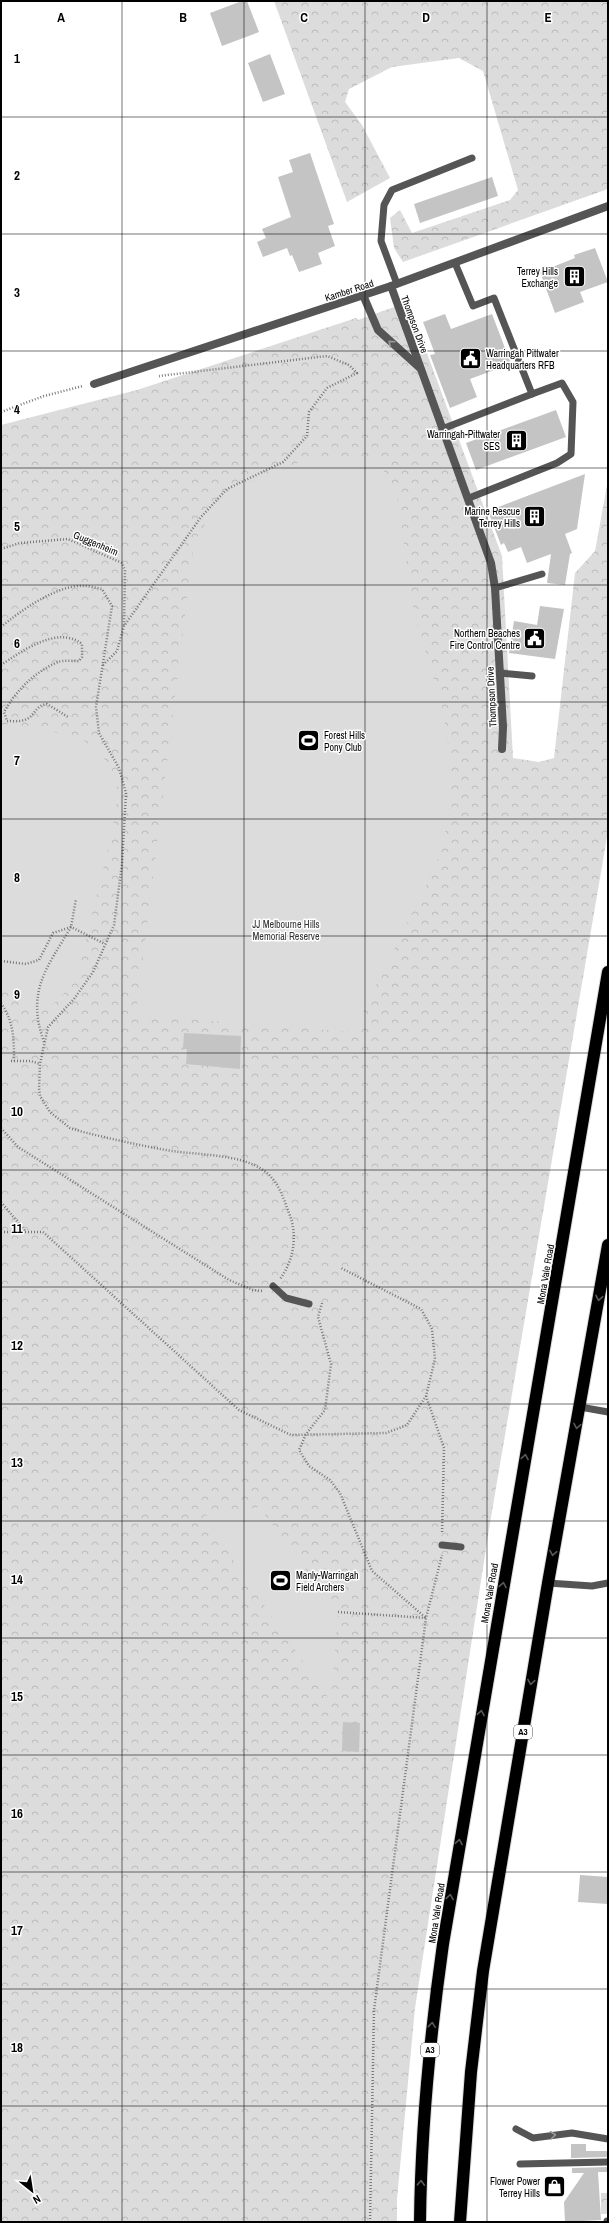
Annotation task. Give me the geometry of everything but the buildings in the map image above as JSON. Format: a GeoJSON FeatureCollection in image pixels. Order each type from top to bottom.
{"type":"FeatureCollection","features":[{"type":"Feature","properties":{"kind":"highway","name":"Mona Vale Road"},"geometry":{"type":"LineString","coordinates":[[420,2222],[425,2112],[434,2014],[443,1944],[608,972]]}},
{"type":"Feature","properties":{"kind":"highway","name":"A3"},"geometry":{"type":"LineString","coordinates":[[460,2222],[471,2072],[482,1971],[548,1583],[608,1247]]}},
{"type":"Feature","properties":{"kind":"street","name":"Kamber Road"},"geometry":{"type":"LineString","coordinates":[[94,384],[394,285],[608,206]]}},
{"type":"Feature","properties":{"kind":"street","name":"Thompson Drive"},"geometry":{"type":"LineString","coordinates":[[394,285],[420,369],[469,498],[491,562],[495,588],[503,727],[502,749]]}},
{"type":"Feature","properties":{"kind":"street","name":"Thompson Drive"},"geometry":{"type":"LineString","coordinates":[[363,295],[378,330],[420,369]]}},
{"type":"Feature","properties":{"kind":"lane"},"geometry":{"type":"LineString","coordinates":[[394,285],[381,241],[384,205],[392,190],[472,158]]}},
{"type":"Feature","properties":{"kind":"lane"},"geometry":{"type":"LineString","coordinates":[[455,263],[473,306],[494,298],[532,394]]}},
{"type":"Feature","properties":{"kind":"lane"},"geometry":{"type":"LineString","coordinates":[[442,429],[562,383],[573,402],[572,454],[557,463],[469,498]]}},
{"type":"Feature","properties":{"kind":"lane"},"geometry":{"type":"LineString","coordinates":[[495,588],[542,574]]}},
{"type":"Feature","properties":{"kind":"lane"},"geometry":{"type":"LineString","coordinates":[[500,673],[532,676]]}},
{"type":"Feature","properties":{"kind":"lane"},"geometry":{"type":"LineString","coordinates":[[273,1286],[286,1298],[309,1304]]}},
{"type":"Feature","properties":{"kind":"lane"},"geometry":{"type":"LineString","coordinates":[[580,1407],[608,1412]]}},
{"type":"Feature","properties":{"kind":"lane"},"geometry":{"type":"LineString","coordinates":[[442,1545],[461,1547]]}},
{"type":"Feature","properties":{"kind":"lane"},"geometry":{"type":"LineString","coordinates":[[548,1583],[592,1586],[608,1583]]}},
{"type":"Feature","properties":{"kind":"lane"},"geometry":{"type":"LineString","coordinates":[[516,2129],[533,2138],[572,2133],[608,2139]]}},
{"type":"Feature","properties":{"kind":"lane"},"geometry":{"type":"LineString","coordinates":[[520,2164],[608,2162]]}},
{"type":"Feature","properties":{"kind":"path"},"geometry":{"type":"LineString","coordinates":[[102,666],[117,651],[124,626],[201,517],[228,489],[283,462],[307,436],[309,412],[327,388],[357,373],[349,365],[327,356],[152,377]]}},
{"type":"Feature","properties":{"kind":"path"},"geometry":{"type":"LineString","coordinates":[[1,412],[71,388],[94,384]]}},
{"type":"Feature","properties":{"kind":"path","name":"Guggenheim"},"geometry":{"type":"LineString","coordinates":[[1,549],[20,544],[68,539],[122,563],[125,570],[124,626]]}},
{"type":"Feature","properties":{"kind":"path"},"geometry":{"type":"LineString","coordinates":[[1,627],[41,599],[66,588],[83,586],[102,589],[112,606],[96,706],[99,733],[119,768],[126,793],[122,864],[114,925],[93,972],[82,988],[48,1027],[40,1064],[40,1096],[50,1112],[70,1128],[106,1138],[171,1151],[245,1161],[255,1165],[271,1176],[277,1184],[292,1221],[294,1236],[291,1258],[285,1272],[273,1286],[266,1290],[253,1290],[229,1280],[18,1147],[1,1128]]}},
{"type":"Feature","properties":{"kind":"path"},"geometry":{"type":"LineString","coordinates":[[1,665],[35,644],[63,637],[76,639],[82,644],[82,657],[79,661],[59,661],[30,679],[15,695],[4,712],[7,721],[17,721],[28,718],[40,705],[47,704],[68,717]]}},
{"type":"Feature","properties":{"kind":"path"},"geometry":{"type":"LineString","coordinates":[[45,1043],[38,1024],[36,1003],[42,978],[70,927],[76,899]]}},
{"type":"Feature","properties":{"kind":"path"},"geometry":{"type":"LineString","coordinates":[[1,961],[26,964],[39,960],[53,933],[70,927],[105,944]]}},
{"type":"Feature","properties":{"kind":"path"},"geometry":{"type":"LineString","coordinates":[[1,1003],[8,1014],[14,1029],[13,1061],[31,1061],[40,1064]]}},
{"type":"Feature","properties":{"kind":"path"},"geometry":{"type":"LineString","coordinates":[[1,1202],[26,1232]]}},
{"type":"Feature","properties":{"kind":"path"},"geometry":{"type":"LineString","coordinates":[[1,1232],[43,1232],[239,1410],[290,1434],[386,1433],[407,1425],[426,1396],[435,1358],[432,1329],[421,1310],[341,1268]]}},
{"type":"Feature","properties":{"kind":"path"},"geometry":{"type":"LineString","coordinates":[[322,1303],[318,1317],[331,1364],[325,1410],[306,1434],[299,1450],[308,1466],[330,1480],[340,1493],[372,1571],[426,1618]]}},
{"type":"Feature","properties":{"kind":"path"},"geometry":{"type":"LineString","coordinates":[[370,2222],[374,2010],[426,1618],[442,1563],[444,1448],[426,1396]]}},
{"type":"Feature","properties":{"kind":"path"},"geometry":{"type":"LineString","coordinates":[[338,1612],[426,1618]]}},
{"type":"Feature","properties":{"kind":"green space"},"geometry":{"type":"Polygon","coordinates":[[[274,1],[608,1],[608,189],[403,262],[394,248],[390,218],[400,210],[412,233],[510,200],[518,190],[483,71],[459,58],[392,67],[349,89],[345,102],[362,125],[390,178],[347,202],[274,1]]]}},
{"type":"Feature","properties":{"kind":"green space","name":"JJ Melbourne Hills Memorial Reserve"},"geometry":{"type":"Polygon","coordinates":[[[408,302],[502,556],[513,758],[539,762],[554,758],[575,573],[595,551],[608,480],[608,831],[489,1529],[415,2008],[397,2199],[397,2222],[1,2222],[1,425],[137,390],[356,318],[358,320],[408,302]]]}},
{"type":"Feature","properties":{"kind":"green space","name":"Forest Hills Pony Club"},"geometry":{"type":"Polygon","coordinates":[[[323,457],[376,460],[396,489],[414,613],[442,707],[450,756],[451,796],[443,847],[429,880],[365,1007],[358,1029],[352,1032],[136,1015],[194,542],[214,510],[228,496],[240,488],[253,480],[281,468],[323,457]]]}},
{"type":"Feature","properties":{"kind":"green space"},"geometry":{"type":"Polygon","coordinates":[[[4,724],[43,729],[81,739],[96,749],[110,766],[115,778],[118,792],[112,832],[78,973],[59,999],[47,1009],[32,1018],[14,990],[1,987],[1,725],[4,724]]]}},
{"type":"Feature","properties":{"kind":"green space"},"geometry":{"type":"Polygon","coordinates":[[[1,1048],[12,1056],[7,1076],[1,1081],[1,1048]]]}},
{"type":"Feature","properties":{"kind":"green space","name":"Manly-Warringah Field Archers"},"geometry":{"type":"Polygon","coordinates":[[[259,1507],[338,1612],[331,1702],[203,1516],[259,1507]]]}},
{"type":"Feature","properties":{"kind":"green space"},"geometry":{"type":"Polygon","coordinates":[[[601,2193],[608,2193],[608,2214],[601,2214],[601,2193]]]}},
{"type":"Feature","properties":{"kind":"place","name":"Terrey Hills Exchange"},"geometry":{"type":"Point","coordinates":[574,277]}},
{"type":"Feature","properties":{"kind":"place","name":"Warringah Pittwater Headquarters RFB"},"geometry":{"type":"Point","coordinates":[470,359]}},
{"type":"Feature","properties":{"kind":"place","name":"Warringah-Pittwater SES"},"geometry":{"type":"Point","coordinates":[516,440]}},
{"type":"Feature","properties":{"kind":"place","name":"Marine Rescue Terrey Hills"},"geometry":{"type":"Point","coordinates":[535,517]}},
{"type":"Feature","properties":{"kind":"place","name":"Northern Beaches Fire Control Centre"},"geometry":{"type":"Point","coordinates":[535,639]}},
{"type":"Feature","properties":{"kind":"place","name":"Forest Hills Pony Club"},"geometry":{"type":"Point","coordinates":[308,741]}},
{"type":"Feature","properties":{"kind":"place","name":"Manly-Warringah Field Archers"},"geometry":{"type":"Point","coordinates":[281,1581]}},
{"type":"Feature","properties":{"kind":"place","name":"Flower Power Terrey Hills"},"geometry":{"type":"Point","coordinates":[555,2187]}}]}
